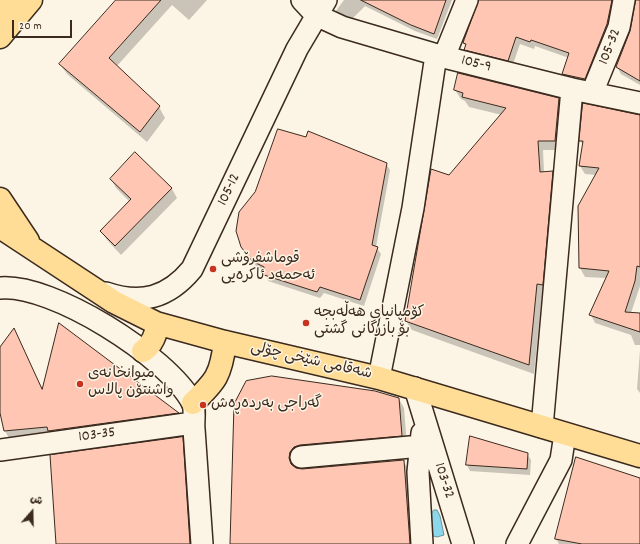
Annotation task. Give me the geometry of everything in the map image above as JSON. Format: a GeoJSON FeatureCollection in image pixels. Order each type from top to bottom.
{"type":"FeatureCollection","features":[{"type":"Feature","properties":{"kind":"main road"},"geometry":{"type":"LineString","coordinates":[[0,9],[7,0]]}},
{"type":"Feature","properties":{"kind":"main road"},"geometry":{"type":"LineString","coordinates":[[0,37],[31,0]]}},
{"type":"Feature","properties":{"kind":"main road"},"geometry":{"type":"LineString","coordinates":[[0,200],[36,251]]}},
{"type":"Feature","properties":{"kind":"main road","name":"شەقامی شێخی چۆلی"},"geometry":{"type":"LineString","coordinates":[[0,227],[114,302],[156,323],[225,342],[379,378],[640,456]]}},
{"type":"Feature","properties":{"kind":"main road"},"geometry":{"type":"LineString","coordinates":[[143,351],[148,347],[154,336],[156,323]]}},
{"type":"Feature","properties":{"kind":"main road"},"geometry":{"type":"LineString","coordinates":[[193,413],[217,377],[225,342]]}},
{"type":"Feature","properties":{"kind":"street"},"geometry":{"type":"LineString","coordinates":[[379,378],[413,208],[440,56],[467,0]]}},
{"type":"Feature","properties":{"kind":"street","name":"105-32"},"geometry":{"type":"LineString","coordinates":[[542,427],[582,91],[619,27],[624,0]]}},
{"type":"Feature","properties":{"kind":"street","name":"105-9"},"geometry":{"type":"LineString","coordinates":[[315,5],[342,27],[440,56],[582,91],[640,103]]}},
{"type":"Feature","properties":{"kind":"street","name":"105-12"},"geometry":{"type":"LineString","coordinates":[[80,280],[105,293],[132,299],[160,295],[183,280],[199,257],[297,49],[315,5]]}},
{"type":"Feature","properties":{"kind":"street"},"geometry":{"type":"LineString","coordinates":[[0,288],[32,291],[60,301],[143,351],[173,379],[193,413],[202,544]]}},
{"type":"Feature","properties":{"kind":"street","name":"103-32"},"geometry":{"type":"LineString","coordinates":[[415,388],[424,418],[426,446],[463,544]]}},
{"type":"Feature","properties":{"kind":"street","name":"103-35"},"geometry":{"type":"LineString","coordinates":[[0,450],[193,413]]}},
{"type":"Feature","properties":{"kind":"street"},"geometry":{"type":"LineString","coordinates":[[518,544],[561,460],[565,434]]}},
{"type":"Feature","properties":{"kind":"street"},"geometry":{"type":"LineString","coordinates":[[301,457],[426,446]]}},
{"type":"Feature","properties":{"kind":"street","name":"103-32"},"geometry":{"type":"LineString","coordinates":[[422,544],[418,472],[426,446]]}},
{"type":"Feature","properties":{"kind":"water"},"geometry":{"type":"Polygon","coordinates":[[[434,510],[437,510],[440,516],[444,535],[437,537],[433,536],[430,517],[434,510]]]}},
{"type":"Feature","properties":{"kind":"building"},"geometry":{"type":"Polygon","coordinates":[[[116,0],[161,0],[109,58],[160,106],[140,132],[59,64],[116,0]]]}},
{"type":"Feature","properties":{"kind":"building"},"geometry":{"type":"Polygon","coordinates":[[[361,0],[446,0],[434,34],[411,25],[361,0]]]}},
{"type":"Feature","properties":{"kind":"building"},"geometry":{"type":"Polygon","coordinates":[[[479,0],[612,0],[607,24],[585,79],[562,74],[569,53],[531,40],[530,42],[516,37],[508,61],[464,50],[466,44],[463,43],[479,0]]]}},
{"type":"Feature","properties":{"kind":"building"},"geometry":{"type":"Polygon","coordinates":[[[636,0],[640,0],[640,81],[616,67],[630,31],[636,0]]]}},
{"type":"Feature","properties":{"kind":"building"},"geometry":{"type":"Polygon","coordinates":[[[458,73],[559,98],[555,141],[538,141],[540,172],[553,171],[543,285],[537,284],[529,365],[405,321],[431,169],[449,175],[506,108],[462,97],[463,93],[454,90],[458,73]]]}},
{"type":"Feature","properties":{"kind":"building"},"geometry":{"type":"Polygon","coordinates":[[[583,103],[640,115],[640,267],[637,266],[635,281],[625,312],[640,313],[640,332],[589,315],[609,271],[579,268],[578,206],[599,168],[579,166],[583,141],[579,141],[583,103]]]}},
{"type":"Feature","properties":{"kind":"building"},"geometry":{"type":"Polygon","coordinates":[[[278,129],[306,137],[308,131],[387,163],[372,245],[378,247],[360,300],[320,287],[317,292],[264,275],[264,267],[252,261],[241,247],[236,231],[239,212],[255,192],[278,129]]]}},
{"type":"Feature","properties":{"kind":"building"},"geometry":{"type":"Polygon","coordinates":[[[135,152],[172,188],[115,246],[100,231],[131,199],[110,179],[135,152]]]}},
{"type":"Feature","properties":{"kind":"building"},"geometry":{"type":"Polygon","coordinates":[[[59,323],[179,413],[48,431],[47,427],[4,431],[0,413],[0,347],[14,328],[42,389],[59,323]]]}},
{"type":"Feature","properties":{"kind":"building"},"geometry":{"type":"Polygon","coordinates":[[[272,376],[375,391],[399,398],[402,436],[300,445],[294,447],[290,452],[289,458],[291,464],[296,468],[302,469],[404,460],[410,544],[230,544],[234,404],[246,381],[272,376]]]}},
{"type":"Feature","properties":{"kind":"building"},"geometry":{"type":"Polygon","coordinates":[[[470,436],[528,453],[527,469],[466,465],[470,436]]]}},
{"type":"Feature","properties":{"kind":"building"},"geometry":{"type":"Polygon","coordinates":[[[183,437],[190,544],[56,544],[50,455],[183,437]]]}},
{"type":"Feature","properties":{"kind":"building"},"geometry":{"type":"Polygon","coordinates":[[[576,457],[640,478],[640,544],[582,544],[555,539],[576,457]]]}},
{"type":"Feature","properties":{"kind":"place","name":"قوماشفرۆشی ئەحمەد ئاکرەیی"},"geometry":{"type":"Point","coordinates":[213,269]}},
{"type":"Feature","properties":{"kind":"place","name":"کۆمپانیای هەڵەبجە بۆ بازرگانی گشتی"},"geometry":{"type":"Point","coordinates":[306,323]}},
{"type":"Feature","properties":{"kind":"place","name":"میوانخانەی واشنتۆن پالاس"},"geometry":{"type":"Point","coordinates":[80,384]}},
{"type":"Feature","properties":{"kind":"place","name":"گەراجی بەردەڕەش"},"geometry":{"type":"Point","coordinates":[203,405]}}]}
